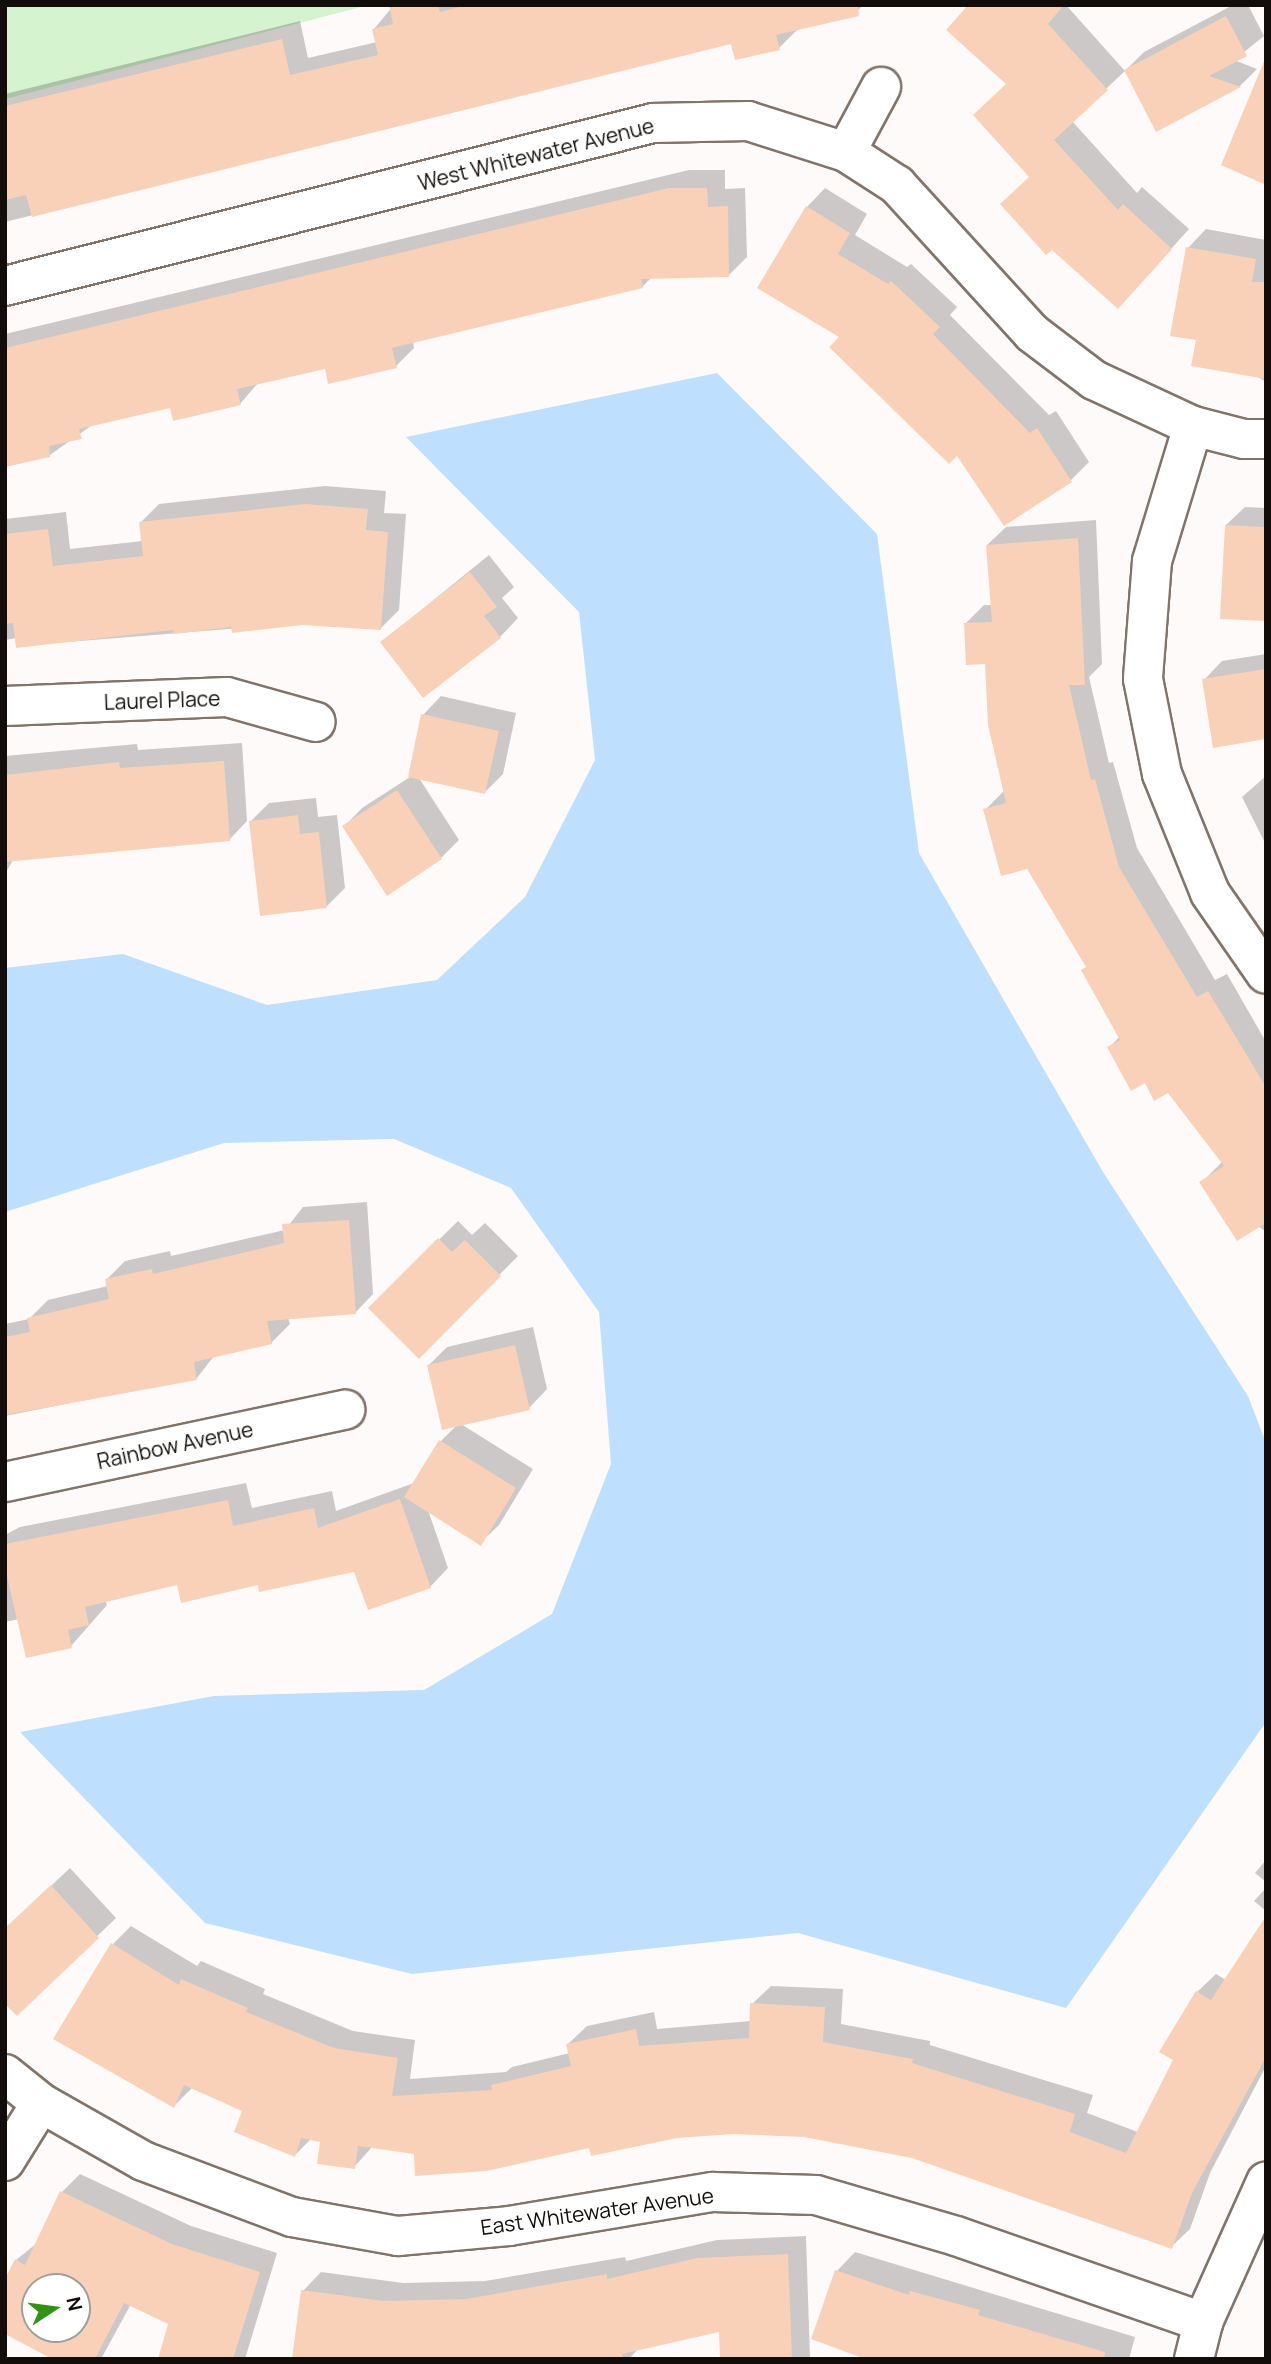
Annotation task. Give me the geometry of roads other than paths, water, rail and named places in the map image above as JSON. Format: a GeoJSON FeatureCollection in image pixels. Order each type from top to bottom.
{"type":"FeatureCollection","features":[{"type":"Feature","properties":{"kind":"street"},"geometry":{"type":"LineString","coordinates":[[846,152],[881,87]]}},
{"type":"Feature","properties":{"kind":"street","name":"West Whitewater Avenue"},"geometry":{"type":"LineString","coordinates":[[5,286],[653,123],[748,121],[846,152],[897,186],[1032,333],[1094,380],[1193,426],[1244,439],[1266,439]]}},
{"type":"Feature","properties":{"kind":"street"},"geometry":{"type":"LineString","coordinates":[[1193,426],[1152,561],[1143,679],[1162,774],[1210,893],[1266,974]]}},
{"type":"Feature","properties":{"kind":"street","name":"Laurel Place"},"geometry":{"type":"LineString","coordinates":[[5,706],[227,697],[316,722]]}},
{"type":"Feature","properties":{"kind":"street","name":"Rainbow Avenue"},"geometry":{"type":"LineString","coordinates":[[5,1482],[345,1410]]}},
{"type":"Feature","properties":{"kind":"street","name":"East Whitewater Avenue"},"geometry":{"type":"LineString","coordinates":[[5,2074],[41,2103],[143,2161],[292,2217],[398,2235],[509,2227],[713,2192],[816,2195],[956,2236],[1203,2322]]}},
{"type":"Feature","properties":{"kind":"street"},"geometry":{"type":"LineString","coordinates":[[5,2161],[41,2103]]}},
{"type":"Feature","properties":{"kind":"street"},"geometry":{"type":"LineString","coordinates":[[1194,2359],[1203,2322],[1266,2182]]}},
{"type":"Feature","properties":{"kind":"water"},"geometry":{"type":"Polygon","coordinates":[[[717,373],[877,534],[919,853],[1103,1172],[1248,1396],[1266,1443],[1266,1722],[1066,2008],[798,1933],[412,1974],[205,1923],[20,1732],[214,1696],[424,1690],[552,1614],[611,1464],[599,1312],[511,1188],[394,1139],[224,1143],[5,1212],[5,968],[123,954],[267,1005],[437,980],[525,897],[595,760],[579,612],[406,437],[717,373]]]}}]}
